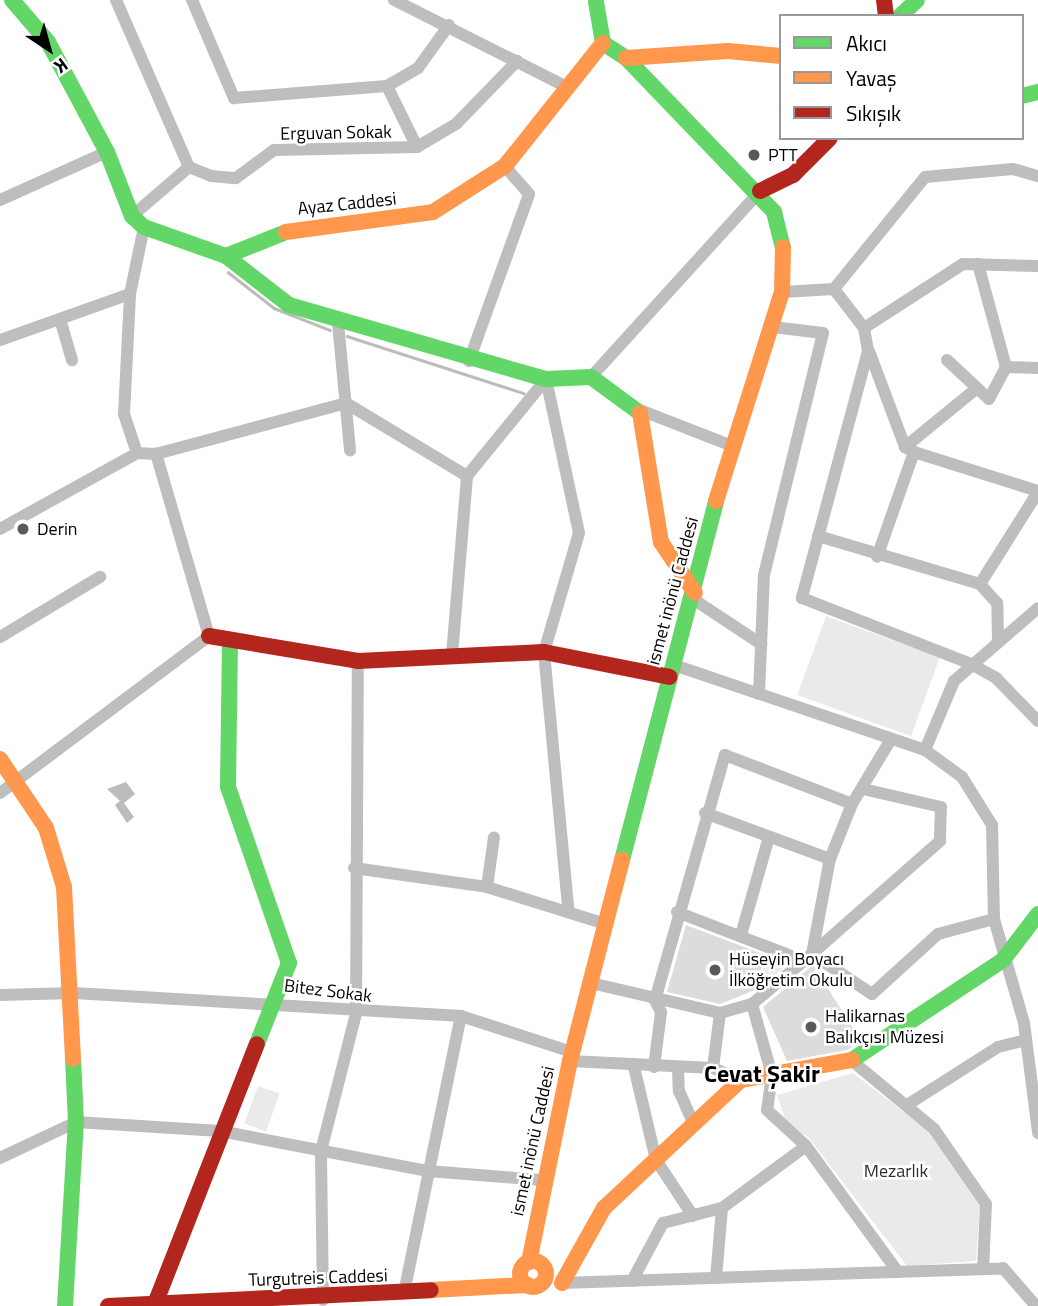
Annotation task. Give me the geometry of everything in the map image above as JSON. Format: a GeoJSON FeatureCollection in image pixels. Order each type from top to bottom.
{"type":"FeatureCollection","features":[{"type":"Feature","properties":{"kind":"street"},"geometry":{"type":"LineString","coordinates":[[12,0],[48,42],[107,152],[138,221],[130,294],[124,414],[137,453]]}},
{"type":"Feature","properties":{"kind":"street"},"geometry":{"type":"LineString","coordinates":[[116,0],[189,167],[138,221]]}},
{"type":"Feature","properties":{"kind":"street"},"geometry":{"type":"LineString","coordinates":[[192,0],[234,98],[387,86],[418,68],[449,26]]}},
{"type":"Feature","properties":{"kind":"street"},"geometry":{"type":"LineString","coordinates":[[394,0],[565,86]]}},
{"type":"Feature","properties":{"kind":"street"},"geometry":{"type":"LineString","coordinates":[[902,14],[917,0]]}},
{"type":"Feature","properties":{"kind":"street"},"geometry":{"type":"LineString","coordinates":[[595,1],[603,43]]}},
{"type":"Feature","properties":{"kind":"street","name":"ismet inönü Caddesi"},"geometry":{"type":"LineString","coordinates":[[531,1275],[532,1242],[542,1180],[571,1057],[694,596],[730,445],[782,292],[783,239],[760,191],[626,58],[603,43]]}},
{"type":"Feature","properties":{"kind":"street","name":"Ayaz Caddesi"},"geometry":{"type":"LineString","coordinates":[[226,256],[293,229],[373,224],[433,212],[505,166],[565,86],[603,43]]}},
{"type":"Feature","properties":{"kind":"street"},"geometry":{"type":"LineString","coordinates":[[626,58],[728,51],[779,56]]}},
{"type":"Feature","properties":{"kind":"street","name":"Erguvan Sokak"},"geometry":{"type":"LineString","coordinates":[[189,167],[236,178],[274,150],[417,147],[456,124],[517,61]]}},
{"type":"Feature","properties":{"kind":"street"},"geometry":{"type":"LineString","coordinates":[[387,86],[417,147]]}},
{"type":"Feature","properties":{"kind":"street"},"geometry":{"type":"LineString","coordinates":[[591,377],[760,191],[793,175],[828,140]]}},
{"type":"Feature","properties":{"kind":"street"},"geometry":{"type":"LineString","coordinates":[[0,200],[107,152]]}},
{"type":"Feature","properties":{"kind":"street"},"geometry":{"type":"LineString","coordinates":[[469,361],[529,194],[505,166]]}},
{"type":"Feature","properties":{"kind":"street"},"geometry":{"type":"LineString","coordinates":[[782,292],[834,289],[925,177],[1013,169],[1038,176]]}},
{"type":"Feature","properties":{"kind":"street"},"geometry":{"type":"LineString","coordinates":[[138,221],[226,256],[289,305],[338,323],[469,361],[546,379],[591,377],[640,410],[730,445]]}},
{"type":"Feature","properties":{"kind":"street"},"geometry":{"type":"LineString","coordinates":[[864,328],[963,264],[1038,266]]}},
{"type":"Feature","properties":{"kind":"street"},"geometry":{"type":"LineString","coordinates":[[947,360],[989,399],[1006,367],[978,264]]}},
{"type":"Feature","properties":{"kind":"street"},"geometry":{"type":"LineString","coordinates":[[834,289],[864,328],[869,351],[909,450],[1038,492],[980,584]]}},
{"type":"Feature","properties":{"kind":"street"},"geometry":{"type":"LineString","coordinates":[[0,340],[130,294]]}},
{"type":"Feature","properties":{"kind":"street"},"geometry":{"type":"LineString","coordinates":[[60,319],[72,360]]}},
{"type":"Feature","properties":{"kind":"street"},"geometry":{"type":"LineString","coordinates":[[338,323],[350,450]]}},
{"type":"Feature","properties":{"kind":"street"},"geometry":{"type":"LineString","coordinates":[[759,694],[764,575],[822,333],[772,327]]}},
{"type":"Feature","properties":{"kind":"street"},"geometry":{"type":"LineString","coordinates":[[869,351],[802,598],[971,664],[996,677],[1038,721]]}},
{"type":"Feature","properties":{"kind":"street"},"geometry":{"type":"LineString","coordinates":[[1006,367],[1038,368]]}},
{"type":"Feature","properties":{"kind":"street"},"geometry":{"type":"LineString","coordinates":[[452,655],[467,477],[546,379]]}},
{"type":"Feature","properties":{"kind":"street"},"geometry":{"type":"LineString","coordinates":[[546,379],[579,533],[544,653],[568,908]]}},
{"type":"Feature","properties":{"kind":"street"},"geometry":{"type":"LineString","coordinates":[[877,557],[909,450],[977,388]]}},
{"type":"Feature","properties":{"kind":"street"},"geometry":{"type":"LineString","coordinates":[[0,529],[137,453],[156,454],[346,403],[467,477]]}},
{"type":"Feature","properties":{"kind":"street"},"geometry":{"type":"LineString","coordinates":[[640,410],[661,542],[694,596],[761,644]]}},
{"type":"Feature","properties":{"kind":"street"},"geometry":{"type":"LineString","coordinates":[[156,454],[209,636]]}},
{"type":"Feature","properties":{"kind":"street"},"geometry":{"type":"LineString","coordinates":[[818,536],[877,557],[980,584],[998,603],[998,642]]}},
{"type":"Feature","properties":{"kind":"street"},"geometry":{"type":"LineString","coordinates":[[0,637],[100,577]]}},
{"type":"Feature","properties":{"kind":"street"},"geometry":{"type":"LineString","coordinates":[[925,750],[954,681],[1038,608]]}},
{"type":"Feature","properties":{"kind":"street"},"geometry":{"type":"LineString","coordinates":[[209,636],[230,642],[358,661],[544,653],[672,671],[759,694],[925,750],[962,778],[992,825],[994,919],[1003,960],[1024,1023],[1038,1133]]}},
{"type":"Feature","properties":{"kind":"street"},"geometry":{"type":"LineString","coordinates":[[0,793],[209,636]]}},
{"type":"Feature","properties":{"kind":"street"},"geometry":{"type":"LineString","coordinates":[[155,1304],[220,1131],[289,963],[228,788],[230,642]]}},
{"type":"Feature","properties":{"kind":"street"},"geometry":{"type":"LineString","coordinates":[[323,1300],[321,1151],[356,1014],[354,868],[358,661]]}},
{"type":"Feature","properties":{"kind":"street"},"geometry":{"type":"LineString","coordinates":[[812,954],[830,859],[852,804],[891,739]]}},
{"type":"Feature","properties":{"kind":"street"},"geometry":{"type":"LineString","coordinates":[[654,1068],[661,1012],[655,1000],[705,813],[725,755],[852,804]]}},
{"type":"Feature","properties":{"kind":"street"},"geometry":{"type":"LineString","coordinates":[[0,759],[19,778],[46,828],[64,887],[74,993],[76,1122],[65,1306]]}},
{"type":"Feature","properties":{"kind":"street"},"geometry":{"type":"LineString","coordinates":[[591,983],[720,1013],[752,1004],[799,959],[812,954],[940,841],[942,807],[863,789]]}},
{"type":"Feature","properties":{"kind":"street"},"geometry":{"type":"LineString","coordinates":[[705,813],[768,840],[830,859]]}},
{"type":"Feature","properties":{"kind":"street"},"geometry":{"type":"LineString","coordinates":[[487,887],[494,837]]}},
{"type":"Feature","properties":{"kind":"street"},"geometry":{"type":"LineString","coordinates":[[741,935],[768,840]]}},
{"type":"Feature","properties":{"kind":"street"},"geometry":{"type":"LineString","coordinates":[[354,868],[487,887],[568,908],[606,924]]}},
{"type":"Feature","properties":{"kind":"street"},"geometry":{"type":"LineString","coordinates":[[677,912],[799,959]]}},
{"type":"Feature","properties":{"kind":"street"},"geometry":{"type":"LineString","coordinates":[[720,1013],[713,1068],[741,1080],[851,1060],[1003,960],[1038,914]]}},
{"type":"Feature","properties":{"kind":"street"},"geometry":{"type":"LineString","coordinates":[[812,954],[872,994],[938,934],[994,919]]}},
{"type":"Feature","properties":{"kind":"street","name":"Bitez Sokak"},"geometry":{"type":"LineString","coordinates":[[0,995],[74,993],[272,1002],[356,1014],[461,1016],[571,1057],[634,1068],[713,1068]]}},
{"type":"Feature","properties":{"kind":"street"},"geometry":{"type":"LineString","coordinates":[[752,1004],[772,1075],[767,1110],[806,1146],[898,1272]]}},
{"type":"Feature","properties":{"kind":"street"},"geometry":{"type":"LineString","coordinates":[[1024,1023],[1038,1015]]}},
{"type":"Feature","properties":{"kind":"street"},"geometry":{"type":"LineString","coordinates":[[404,1293],[461,1016]]}},
{"type":"Feature","properties":{"kind":"street"},"geometry":{"type":"LineString","coordinates":[[907,1105],[998,1047],[1026,1040]]}},
{"type":"Feature","properties":{"kind":"street"},"geometry":{"type":"LineString","coordinates":[[851,1060],[934,1129],[986,1204],[983,1269]]}},
{"type":"Feature","properties":{"kind":"street"},"geometry":{"type":"LineString","coordinates":[[634,1068],[656,1160],[693,1216]]}},
{"type":"Feature","properties":{"kind":"street"},"geometry":{"type":"LineString","coordinates":[[678,1068],[679,1091],[694,1124]]}},
{"type":"Feature","properties":{"kind":"street"},"geometry":{"type":"LineString","coordinates":[[562,1283],[604,1208],[741,1080]]}},
{"type":"Feature","properties":{"kind":"street"},"geometry":{"type":"LineString","coordinates":[[0,1158],[76,1122],[220,1131],[428,1171],[542,1180]]}},
{"type":"Feature","properties":{"kind":"street"},"geometry":{"type":"LineString","coordinates":[[632,1281],[663,1223],[722,1208],[806,1146]]}},
{"type":"Feature","properties":{"kind":"street"},"geometry":{"type":"LineString","coordinates":[[716,1278],[722,1208]]}},
{"type":"Feature","properties":{"kind":"street"},"geometry":{"type":"LineString","coordinates":[[531,1275],[562,1283],[1003,1268],[1036,1306]]}},
{"type":"Feature","properties":{"kind":"street","name":"Turgutreis Caddesi"},"geometry":{"type":"LineString","coordinates":[[108,1306],[323,1300],[404,1293],[531,1275]]}},
{"type":"Feature","properties":{"kind":"green space"},"geometry":{"type":"Polygon","coordinates":[[[826,616],[940,657],[911,736],[797,695],[826,616]]]}},
{"type":"Feature","properties":{"kind":"green space"},"geometry":{"type":"Polygon","coordinates":[[[768,950],[783,956],[786,966],[757,990],[768,950]]]}},
{"type":"Feature","properties":{"kind":"green space","name":"Mezarlık"},"geometry":{"type":"Polygon","coordinates":[[[853,1073],[927,1130],[980,1207],[976,1261],[907,1266],[808,1137],[787,1125],[777,1095],[853,1073]]]}},
{"type":"Feature","properties":{"kind":"green space"},"geometry":{"type":"Polygon","coordinates":[[[258,1086],[280,1094],[266,1131],[244,1124],[258,1086]]]}},
{"type":"Feature","properties":{"kind":"shaded area"},"geometry":{"type":"Polygon","coordinates":[[[126,782],[135,794],[124,803],[134,817],[127,823],[115,805],[120,801],[107,789],[126,782]]]}},
{"type":"Feature","properties":{"kind":"building","name":"Hüseyin Boyacı İlköğretim Okulu"},"geometry":{"type":"Polygon","coordinates":[[[686,925],[765,955],[755,990],[720,1004],[667,992],[686,925]]]}},
{"type":"Feature","properties":{"kind":"building","name":"Halikarnas Balıkçısı Müzesi"},"geometry":{"type":"Polygon","coordinates":[[[813,965],[861,1041],[847,1050],[787,1061],[763,1007],[813,965]]]}},
{"type":"Feature","properties":{"kind":"waterway"},"geometry":{"type":"LineString","coordinates":[[228,272],[274,308],[330,330]]}},
{"type":"Feature","properties":{"kind":"waterway"},"geometry":{"type":"LineString","coordinates":[[347,336],[524,393]]}},
{"type":"Feature","properties":{"kind":"traffic: fast"},"geometry":{"type":"LineString","coordinates":[[12,0],[48,42],[107,152],[132,216],[144,227],[226,256],[286,232]]}},
{"type":"Feature","properties":{"kind":"traffic: fast"},"geometry":{"type":"LineString","coordinates":[[902,14],[917,0]]}},
{"type":"Feature","properties":{"kind":"traffic: fast"},"geometry":{"type":"LineString","coordinates":[[596,2],[603,43],[626,58],[774,212],[783,247]]}},
{"type":"Feature","properties":{"kind":"traffic: fast"},"geometry":{"type":"LineString","coordinates":[[1024,96],[1038,92]]}},
{"type":"Feature","properties":{"kind":"traffic: fast"},"geometry":{"type":"LineString","coordinates":[[226,256],[289,305],[546,379],[591,377],[640,413]]}},
{"type":"Feature","properties":{"kind":"traffic: fast"},"geometry":{"type":"LineString","coordinates":[[622,860],[716,501]]}},
{"type":"Feature","properties":{"kind":"traffic: fast"},"geometry":{"type":"LineString","coordinates":[[230,642],[228,787],[289,963],[257,1044]]}},
{"type":"Feature","properties":{"kind":"traffic: fast"},"geometry":{"type":"LineString","coordinates":[[852,1060],[1003,960],[1038,914]]}},
{"type":"Feature","properties":{"kind":"traffic: fast"},"geometry":{"type":"LineString","coordinates":[[65,1306],[76,1122],[73,1059]]}},
{"type":"Feature","properties":{"kind":"traffic: slow"},"geometry":{"type":"LineString","coordinates":[[286,232],[433,212],[505,166],[603,43]]}},
{"type":"Feature","properties":{"kind":"traffic: slow"},"geometry":{"type":"LineString","coordinates":[[626,58],[728,51],[779,56]]}},
{"type":"Feature","properties":{"kind":"traffic: slow"},"geometry":{"type":"LineString","coordinates":[[716,501],[782,292],[783,247]]}},
{"type":"Feature","properties":{"kind":"traffic: slow"},"geometry":{"type":"LineString","coordinates":[[640,413],[661,542],[695,593]]}},
{"type":"Feature","properties":{"kind":"traffic: slow"},"geometry":{"type":"LineString","coordinates":[[0,759],[46,828],[64,887],[73,1059]]}},
{"type":"Feature","properties":{"kind":"traffic: slow"},"geometry":{"type":"LineString","coordinates":[[529,1262],[570,1061],[622,860]]}},
{"type":"Feature","properties":{"kind":"traffic: slow"},"geometry":{"type":"LineString","coordinates":[[562,1283],[604,1208],[741,1080],[852,1060]]}},
{"type":"Feature","properties":{"kind":"traffic: slow"},"geometry":{"type":"LineString","coordinates":[[533,1261],[542,1265],[546,1274],[542,1283],[533,1287],[524,1283],[520,1274],[524,1265],[533,1261]]}},
{"type":"Feature","properties":{"kind":"traffic: slow"},"geometry":{"type":"LineString","coordinates":[[431,1290],[528,1285]]}},
{"type":"Feature","properties":{"kind":"traffic: jam"},"geometry":{"type":"LineString","coordinates":[[884,0],[886,14]]}},
{"type":"Feature","properties":{"kind":"traffic: jam"},"geometry":{"type":"LineString","coordinates":[[760,191],[793,175],[828,140]]}},
{"type":"Feature","properties":{"kind":"traffic: jam"},"geometry":{"type":"LineString","coordinates":[[209,636],[358,661],[544,652],[670,677]]}},
{"type":"Feature","properties":{"kind":"traffic: jam"},"geometry":{"type":"LineString","coordinates":[[155,1304],[257,1044]]}},
{"type":"Feature","properties":{"kind":"traffic: jam"},"geometry":{"type":"LineString","coordinates":[[108,1306],[431,1290]]}},
{"type":"Feature","properties":{"kind":"place","name":"PTT"},"geometry":{"type":"Point","coordinates":[754,155]}},
{"type":"Feature","properties":{"kind":"place","name":"Derin"},"geometry":{"type":"Point","coordinates":[23,529]}},
{"type":"Feature","properties":{"kind":"place","name":"Hüseyin Boyacı İlköğretim Okulu"},"geometry":{"type":"Point","coordinates":[715,970]}},
{"type":"Feature","properties":{"kind":"place","name":"Halikarnas Balıkçısı Müzesi"},"geometry":{"type":"Point","coordinates":[811,1027]}},
{"type":"Feature","properties":{"kind":"district","name":"Cevat Şakir"},"geometry":{"type":"Point","coordinates":[762,1074]}}]}
